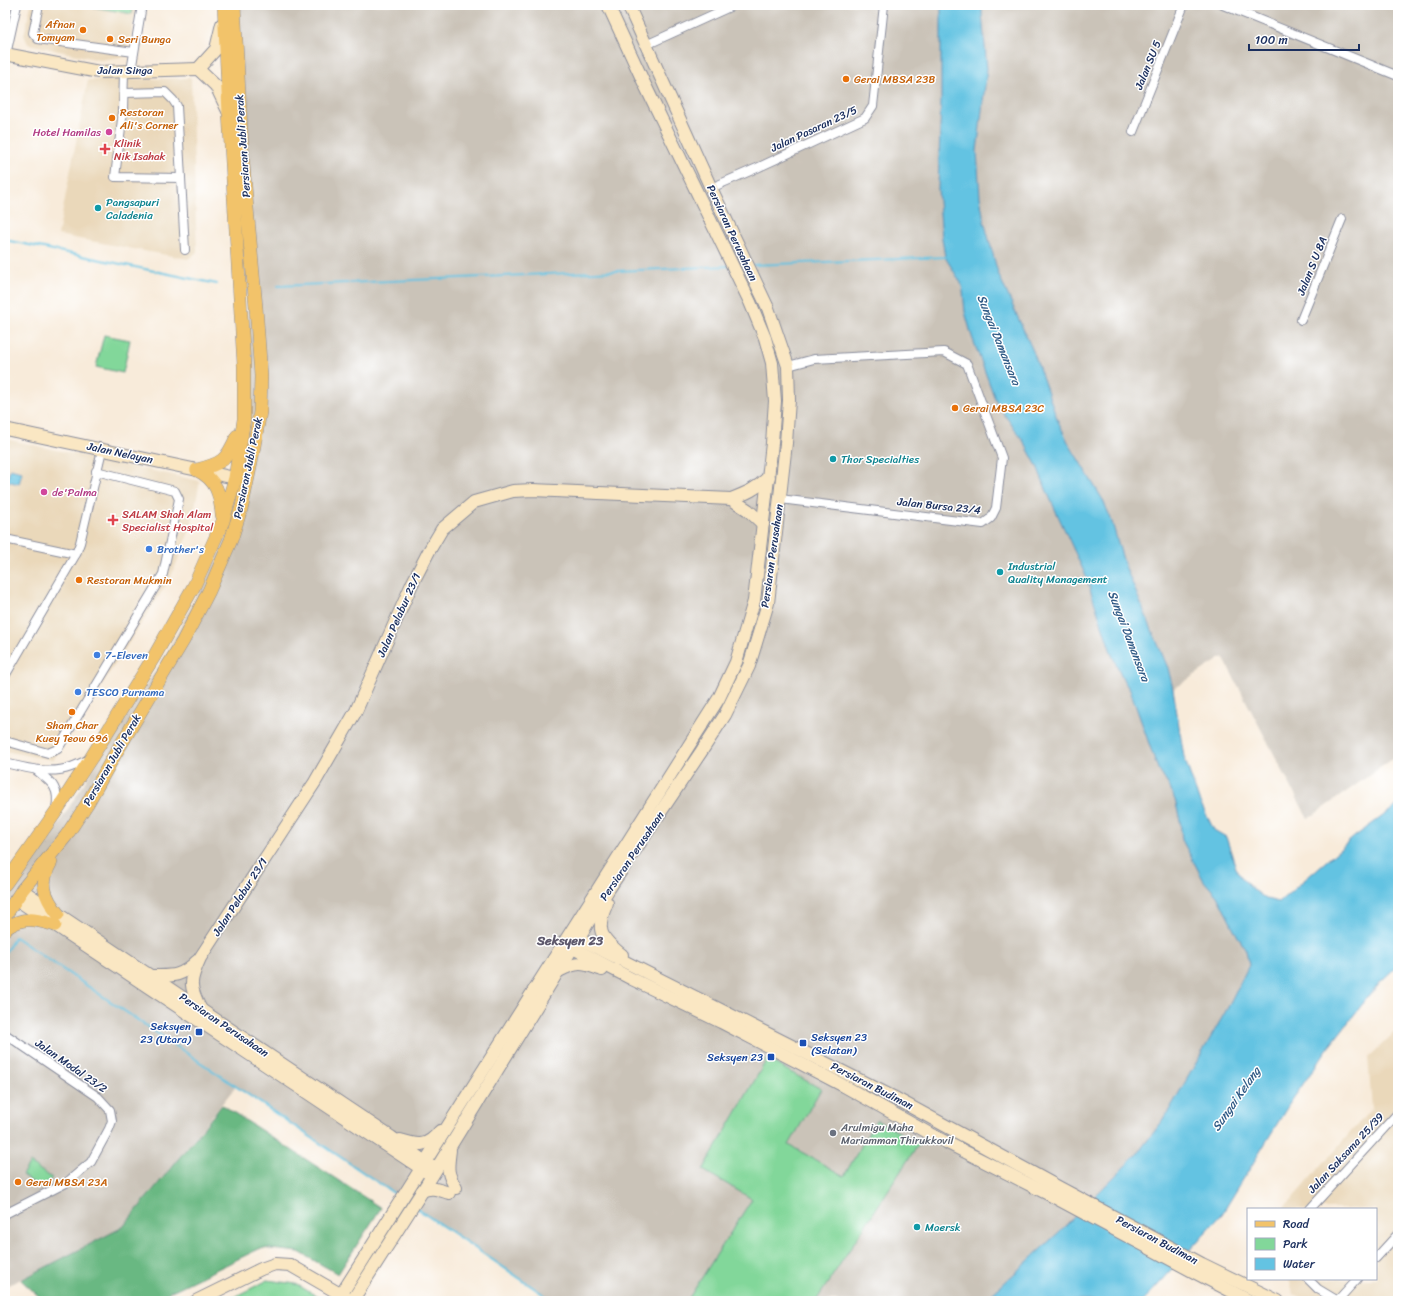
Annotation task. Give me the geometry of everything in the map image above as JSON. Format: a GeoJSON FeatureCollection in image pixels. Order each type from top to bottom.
{"type":"FeatureCollection","features":[{"type":"Feature","properties":{"kind":"main road","name":"Persiaran Perusahaan"},"geometry":{"type":"LineString","coordinates":[[339,1298],[414,1193],[434,1173],[559,971],[571,941],[719,698],[736,662],[754,601],[769,477],[775,401],[772,363],[765,338],[737,276],[608,5]]}},
{"type":"Feature","properties":{"kind":"main road","name":"Persiaran Perusahaan"},"geometry":{"type":"LineString","coordinates":[[414,1193],[423,1166],[468,1094],[571,941],[608,890],[725,715],[749,666],[768,603],[780,499],[789,400],[788,366],[768,308],[711,188],[628,5]]}},
{"type":"Feature","properties":{"kind":"main road"},"geometry":{"type":"LineString","coordinates":[[228,7],[216,49],[198,69],[216,86],[228,113]]}},
{"type":"Feature","properties":{"kind":"main road","name":"Persiaran Jubli Perak"},"geometry":{"type":"LineString","coordinates":[[5,916],[12,892],[13,872],[56,813],[91,758],[155,655],[194,586],[223,521],[235,478],[244,419],[244,366],[228,113],[228,7]]}},
{"type":"Feature","properties":{"kind":"main road","name":"Persiaran Jubli Perak"},"geometry":{"type":"LineString","coordinates":[[12,892],[66,836],[87,804],[183,641],[209,591],[231,540],[242,506],[252,463],[260,412],[261,376],[228,7]]}},
{"type":"Feature","properties":{"kind":"main road","name":"Jalan Singa"},"geometry":{"type":"LineString","coordinates":[[6,55],[99,72],[198,69]]}},
{"type":"Feature","properties":{"kind":"main road"},"geometry":{"type":"LineString","coordinates":[[197,470],[220,463],[232,447],[244,419]]}},
{"type":"Feature","properties":{"kind":"main road","name":"Jalan Nelayan"},"geometry":{"type":"LineString","coordinates":[[5,429],[235,478]]}},
{"type":"Feature","properties":{"kind":"main road"},"geometry":{"type":"LineString","coordinates":[[235,478],[241,477],[245,474],[252,463]]}},
{"type":"Feature","properties":{"kind":"main road"},"geometry":{"type":"LineString","coordinates":[[197,470],[211,479],[217,489],[221,502],[223,521]]}},
{"type":"Feature","properties":{"kind":"main road","name":"Jalan Pelabur 23/1"},"geometry":{"type":"LineString","coordinates":[[201,1010],[194,996],[191,984],[192,975],[200,958],[311,787],[347,727],[356,711],[412,584],[442,529],[474,502],[496,495],[520,490],[731,499],[758,488],[769,477]]}},
{"type":"Feature","properties":{"kind":"main road"},"geometry":{"type":"LineString","coordinates":[[731,499],[748,510],[763,524]]}},
{"type":"Feature","properties":{"kind":"main road"},"geometry":{"type":"LineString","coordinates":[[5,930],[16,922],[28,919],[57,920],[49,902],[44,877],[48,867],[66,836]]}},
{"type":"Feature","properties":{"kind":"main road"},"geometry":{"type":"LineString","coordinates":[[608,890],[608,902],[601,917],[601,932],[608,943],[641,970]]}},
{"type":"Feature","properties":{"kind":"main road","name":"Persiaran Perusahaan"},"geometry":{"type":"LineString","coordinates":[[12,892],[150,976],[201,1010],[388,1142]]}},
{"type":"Feature","properties":{"kind":"main road","name":"Persiaran Perusahaan"},"geometry":{"type":"LineString","coordinates":[[57,920],[434,1173]]}},
{"type":"Feature","properties":{"kind":"main road","name":"Persiaran Budiman"},"geometry":{"type":"LineString","coordinates":[[571,941],[641,970],[893,1097],[1056,1192],[1199,1269],[1250,1301]]}},
{"type":"Feature","properties":{"kind":"main road","name":"Persiaran Budiman"},"geometry":{"type":"LineString","coordinates":[[571,941],[632,979],[721,1022],[844,1086],[930,1134],[1056,1192]]}},
{"type":"Feature","properties":{"kind":"main road","name":"Jalan Pelabur 23/1"},"geometry":{"type":"LineString","coordinates":[[150,976],[170,976],[182,974],[200,958]]}},
{"type":"Feature","properties":{"kind":"main road"},"geometry":{"type":"LineString","coordinates":[[559,971],[578,963],[632,979]]}},
{"type":"Feature","properties":{"kind":"main road"},"geometry":{"type":"LineString","coordinates":[[388,1142],[426,1144],[438,1133],[468,1094]]}},
{"type":"Feature","properties":{"kind":"main road"},"geometry":{"type":"LineString","coordinates":[[388,1142],[409,1172],[414,1193],[428,1188],[453,1191],[448,1169],[451,1145]]}},
{"type":"Feature","properties":{"kind":"main road","name":"Persiaran Perusahaan"},"geometry":{"type":"LineString","coordinates":[[352,1301],[403,1210]]}},
{"type":"Feature","properties":{"kind":"main road"},"geometry":{"type":"LineString","coordinates":[[196,1301],[261,1269],[275,1264],[290,1265],[339,1298],[352,1301]]}},
{"type":"Feature","properties":{"kind":"main road","name":"Persiaran Budiman"},"geometry":{"type":"LineString","coordinates":[[1199,1269],[1278,1301]]}},
{"type":"Feature","properties":{"kind":"street"},"geometry":{"type":"LineString","coordinates":[[6,55],[17,5]]}},
{"type":"Feature","properties":{"kind":"street"},"geometry":{"type":"LineString","coordinates":[[39,5],[33,33],[38,39],[134,52]]}},
{"type":"Feature","properties":{"kind":"street"},"geometry":{"type":"LineString","coordinates":[[142,5],[134,52],[127,71],[115,177],[181,178]]}},
{"type":"Feature","properties":{"kind":"street"},"geometry":{"type":"LineString","coordinates":[[646,45],[734,5]]}},
{"type":"Feature","properties":{"kind":"street","name":"Jalan Pasaran 23/5"},"geometry":{"type":"LineString","coordinates":[[711,188],[865,118],[873,106],[884,5]]}},
{"type":"Feature","properties":{"kind":"street","name":"Jalan SU 5"},"geometry":{"type":"LineString","coordinates":[[1133,132],[1184,5]]}},
{"type":"Feature","properties":{"kind":"street"},"geometry":{"type":"LineString","coordinates":[[1223,5],[1398,76]]}},
{"type":"Feature","properties":{"kind":"street"},"geometry":{"type":"LineString","coordinates":[[124,93],[165,92],[174,100],[177,106],[185,250]]}},
{"type":"Feature","properties":{"kind":"street","name":"Jalan S U 8A"},"geometry":{"type":"LineString","coordinates":[[1301,320],[1342,219]]}},
{"type":"Feature","properties":{"kind":"street","name":"Jalan Bursa 23/4"},"geometry":{"type":"LineString","coordinates":[[780,499],[982,524],[991,518],[996,508],[1002,458],[967,364],[944,352],[814,359],[788,366]]}},
{"type":"Feature","properties":{"kind":"street"},"geometry":{"type":"LineString","coordinates":[[5,676],[76,554],[80,543],[102,450]]}},
{"type":"Feature","properties":{"kind":"street"},"geometry":{"type":"LineString","coordinates":[[5,741],[48,753],[58,749],[163,574],[179,499],[178,494],[175,491],[96,471]]}},
{"type":"Feature","properties":{"kind":"street"},"geometry":{"type":"LineString","coordinates":[[5,539],[76,554]]}},
{"type":"Feature","properties":{"kind":"street"},"geometry":{"type":"LineString","coordinates":[[5,763],[36,770],[58,770],[71,768],[91,758]]}},
{"type":"Feature","properties":{"kind":"street"},"geometry":{"type":"LineString","coordinates":[[36,770],[54,786],[58,798],[56,813]]}},
{"type":"Feature","properties":{"kind":"street","name":"Jalan Modal 23/2"},"geometry":{"type":"LineString","coordinates":[[5,1034],[98,1097],[110,1110],[112,1121],[110,1129],[91,1162],[66,1183],[5,1214]]}},
{"type":"Feature","properties":{"kind":"street","name":"Jalan Saksama 25/39"},"geometry":{"type":"LineString","coordinates":[[1311,1208],[1398,1113]]}},
{"type":"Feature","properties":{"kind":"street"},"geometry":{"type":"LineString","coordinates":[[1377,1257],[1398,1234]]}},
{"type":"Feature","properties":{"kind":"street"},"geometry":{"type":"LineString","coordinates":[[1309,1280],[1318,1289],[1337,1301],[1356,1280]]}},
{"type":"Feature","properties":{"kind":"shaded area"},"geometry":{"type":"Polygon","coordinates":[[[31,5],[137,5],[127,56],[100,60],[28,44],[24,35],[31,5]]]}},
{"type":"Feature","properties":{"kind":"shaded area"},"geometry":{"type":"Polygon","coordinates":[[[229,5],[941,5],[941,100],[938,189],[945,257],[961,283],[965,312],[972,337],[994,396],[999,407],[1024,442],[1037,466],[1048,494],[1085,574],[1112,655],[1124,681],[1130,690],[1175,800],[1180,820],[1182,840],[1204,881],[1217,896],[1246,950],[1249,965],[1231,1002],[1164,1119],[1137,1154],[1059,1232],[984,1301],[553,1301],[236,1086],[123,1227],[87,1247],[5,1287],[5,901],[49,839],[168,651],[218,556],[241,481],[251,416],[247,292],[229,5]]]}},
{"type":"Feature","properties":{"kind":"shaded area"},"geometry":{"type":"Polygon","coordinates":[[[982,5],[1398,5],[1398,755],[1308,819],[1223,657],[1173,689],[1168,668],[1125,566],[1111,519],[1103,500],[1069,444],[1058,421],[1033,351],[998,273],[984,221],[980,197],[977,150],[987,69],[982,5]]]}},
{"type":"Feature","properties":{"kind":"shaded area"},"geometry":{"type":"Polygon","coordinates":[[[191,78],[197,252],[188,259],[58,235],[88,80],[191,78]]]}},
{"type":"Feature","properties":{"kind":"shaded area"},"geometry":{"type":"Polygon","coordinates":[[[5,439],[200,481],[191,527],[170,579],[53,760],[5,751],[5,439]]]}},
{"type":"Feature","properties":{"kind":"shaded area"},"geometry":{"type":"Polygon","coordinates":[[[1398,1029],[1398,1301],[1308,1301],[1293,1294],[1289,1280],[1377,1280],[1377,1208],[1284,1208],[1372,1108],[1368,1058],[1398,1029]]]}},
{"type":"Feature","properties":{"kind":"green space"},"geometry":{"type":"Polygon","coordinates":[[[82,5],[134,5],[132,14],[82,5]]]}},
{"type":"Feature","properties":{"kind":"green space"},"geometry":{"type":"Polygon","coordinates":[[[104,335],[130,340],[123,373],[96,367],[104,335]]]}},
{"type":"Feature","properties":{"kind":"green space"},"geometry":{"type":"Polygon","coordinates":[[[767,1059],[821,1089],[789,1145],[844,1176],[876,1120],[919,1143],[816,1301],[687,1301],[752,1199],[703,1170],[767,1059]]]}},
{"type":"Feature","properties":{"kind":"green space"},"geometry":{"type":"Polygon","coordinates":[[[222,1105],[381,1208],[338,1274],[299,1252],[261,1248],[151,1301],[44,1301],[21,1280],[123,1227],[222,1105]]]}},
{"type":"Feature","properties":{"kind":"green space"},"geometry":{"type":"Polygon","coordinates":[[[30,1163],[52,1178],[41,1188],[22,1175],[30,1163]]]}},
{"type":"Feature","properties":{"kind":"green space"},"geometry":{"type":"Polygon","coordinates":[[[268,1280],[296,1284],[320,1298],[321,1301],[226,1301],[268,1280]]]}},
{"type":"Feature","properties":{"kind":"water"},"geometry":{"type":"Polygon","coordinates":[[[941,5],[982,5],[987,69],[977,151],[980,197],[984,221],[998,273],[1033,351],[1058,421],[1069,444],[1103,500],[1111,519],[1125,566],[1168,668],[1173,689],[1184,757],[1199,800],[1214,830],[1226,837],[1237,871],[1249,886],[1266,899],[1279,902],[1354,837],[1398,805],[1398,965],[1379,983],[1328,1048],[1288,1106],[1222,1214],[1143,1301],[984,1301],[1059,1232],[1137,1154],[1164,1119],[1231,1002],[1249,965],[1246,950],[1217,896],[1204,881],[1182,840],[1180,820],[1175,800],[1169,786],[1158,769],[1130,690],[1124,681],[1112,655],[1085,574],[1048,494],[1037,466],[1024,442],[999,407],[994,396],[972,337],[965,312],[961,283],[945,257],[938,189],[941,100],[941,5]]]}},
{"type":"Feature","properties":{"kind":"water"},"geometry":{"type":"Polygon","coordinates":[[[10,469],[22,472],[19,484],[7,481],[10,469]]]}},
{"type":"Feature","properties":{"kind":"waterway"},"geometry":{"type":"LineString","coordinates":[[5,240],[217,284]]}},
{"type":"Feature","properties":{"kind":"waterway"},"geometry":{"type":"LineString","coordinates":[[753,265],[946,257]]}},
{"type":"Feature","properties":{"kind":"waterway"},"geometry":{"type":"LineString","coordinates":[[278,286],[729,266]]}},
{"type":"Feature","properties":{"kind":"waterway"},"geometry":{"type":"LineString","coordinates":[[5,953],[15,937],[398,1196]]}},
{"type":"Feature","properties":{"kind":"waterway"},"geometry":{"type":"LineString","coordinates":[[416,1208],[553,1301]]}},
{"type":"Feature","properties":{"kind":"place","name":"Afnan Tomyam"},"geometry":{"type":"Point","coordinates":[83,30]}},
{"type":"Feature","properties":{"kind":"place","name":"Seri Bunga"},"geometry":{"type":"Point","coordinates":[110,39]}},
{"type":"Feature","properties":{"kind":"place","name":"Gerai MBSA 23B"},"geometry":{"type":"Point","coordinates":[846,79]}},
{"type":"Feature","properties":{"kind":"place","name":"Restoran Ali's Corner"},"geometry":{"type":"Point","coordinates":[112,118]}},
{"type":"Feature","properties":{"kind":"place","name":"Hotel Hamilas"},"geometry":{"type":"Point","coordinates":[109,132]}},
{"type":"Feature","properties":{"kind":"place","name":"Klinik Nik Isahak"},"geometry":{"type":"Point","coordinates":[105,149]}},
{"type":"Feature","properties":{"kind":"place","name":"Pangsapuri Caladenia"},"geometry":{"type":"Point","coordinates":[98,208]}},
{"type":"Feature","properties":{"kind":"place","name":"Gerai MBSA 23C"},"geometry":{"type":"Point","coordinates":[955,408]}},
{"type":"Feature","properties":{"kind":"place","name":"Thor Specialties"},"geometry":{"type":"Point","coordinates":[833,459]}},
{"type":"Feature","properties":{"kind":"place","name":"de'Palma"},"geometry":{"type":"Point","coordinates":[44,492]}},
{"type":"Feature","properties":{"kind":"place","name":"SALAM Shah Alam Specialist Hospital"},"geometry":{"type":"Point","coordinates":[113,520]}},
{"type":"Feature","properties":{"kind":"place","name":"Brother's"},"geometry":{"type":"Point","coordinates":[149,549]}},
{"type":"Feature","properties":{"kind":"place","name":"Industrial Quality Management"},"geometry":{"type":"Point","coordinates":[1000,572]}},
{"type":"Feature","properties":{"kind":"place","name":"Restoran Mukmin"},"geometry":{"type":"Point","coordinates":[79,580]}},
{"type":"Feature","properties":{"kind":"place","name":"7-Eleven"},"geometry":{"type":"Point","coordinates":[97,655]}},
{"type":"Feature","properties":{"kind":"place","name":"TESCO Purnama"},"geometry":{"type":"Point","coordinates":[78,692]}},
{"type":"Feature","properties":{"kind":"place","name":"Sham Char Kuey Teow 696"},"geometry":{"type":"Point","coordinates":[72,712]}},
{"type":"Feature","properties":{"kind":"place","name":"Seksyen 23 (Utara)"},"geometry":{"type":"Point","coordinates":[199,1032]}},
{"type":"Feature","properties":{"kind":"place","name":"Seksyen 23 (Selatan)"},"geometry":{"type":"Point","coordinates":[803,1043]}},
{"type":"Feature","properties":{"kind":"place","name":"Seksyen 23"},"geometry":{"type":"Point","coordinates":[771,1057]}},
{"type":"Feature","properties":{"kind":"place","name":"Arulmigu Maha Mariamman Thirukkovil"},"geometry":{"type":"Point","coordinates":[833,1133]}},
{"type":"Feature","properties":{"kind":"place","name":"Gerai MBSA 23A"},"geometry":{"type":"Point","coordinates":[18,1182]}},
{"type":"Feature","properties":{"kind":"place","name":"Maersk"},"geometry":{"type":"Point","coordinates":[917,1227]}},
{"type":"Feature","properties":{"kind":"district","name":"Seksyen 23"},"geometry":{"type":"Point","coordinates":[570,940]}},
{"type":"Feature","properties":{"kind":"water label","name":"Sungai Damansara"},"geometry":{"type":"Point","coordinates":[999,340]}},
{"type":"Feature","properties":{"kind":"water label","name":"Sungai Damansara"},"geometry":{"type":"Point","coordinates":[1129,636]}},
{"type":"Feature","properties":{"kind":"water label","name":"Sungai Kelang"},"geometry":{"type":"Point","coordinates":[1236,1099]}}]}
